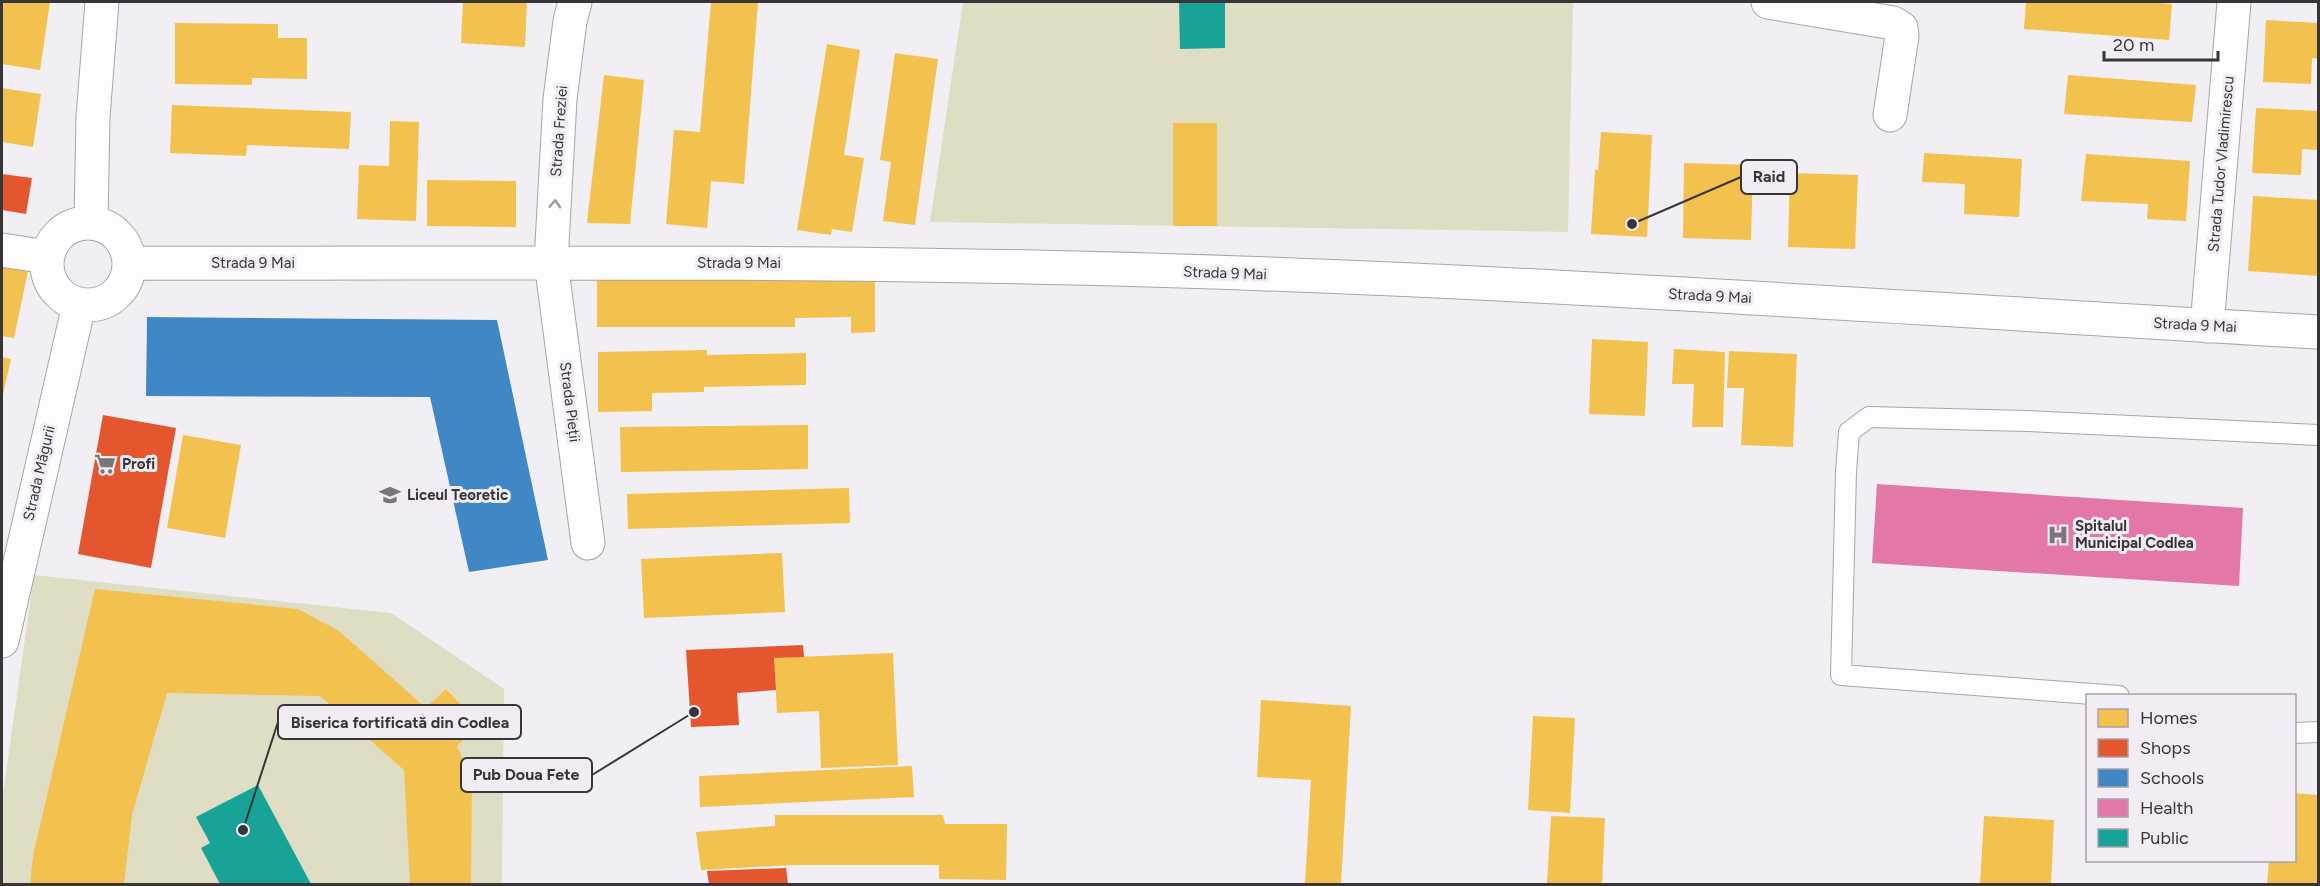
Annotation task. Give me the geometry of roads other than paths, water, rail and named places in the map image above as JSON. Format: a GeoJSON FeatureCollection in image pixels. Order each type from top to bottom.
{"type":"FeatureCollection","features":[{"type":"Feature","properties":{"kind":"street"},"geometry":{"type":"LineString","coordinates":[[91,223],[93,117],[102,2]]}},
{"type":"Feature","properties":{"kind":"street","name":"Strada Freziei"},"geometry":{"type":"LineString","coordinates":[[551,262],[560,99],[570,21],[575,2]]}},
{"type":"Feature","properties":{"kind":"street"},"geometry":{"type":"LineString","coordinates":[[1768,2],[1893,23],[1901,28],[1890,115]]}},
{"type":"Feature","properties":{"kind":"street","name":"Strada Tudor Vladimirescu"},"geometry":{"type":"LineString","coordinates":[[2207,326],[2234,2]]}},
{"type":"Feature","properties":{"kind":"street"},"geometry":{"type":"LineString","coordinates":[[91,223],[113,231],[127,251],[129,263],[126,281],[115,296],[104,303],[91,306],[79,305],[67,300],[57,292],[48,270],[47,257],[51,246],[67,229],[79,224],[91,223]]}},
{"type":"Feature","properties":{"kind":"street"},"geometry":{"type":"LineString","coordinates":[[2,250],[47,257]]}},
{"type":"Feature","properties":{"kind":"street","name":"Strada Pieții"},"geometry":{"type":"LineString","coordinates":[[551,262],[588,543]]}},
{"type":"Feature","properties":{"kind":"street","name":"Strada 9 Mai"},"geometry":{"type":"LineString","coordinates":[[129,263],[885,264],[1233,273],[1584,288],[2319,332]]}},
{"type":"Feature","properties":{"kind":"street","name":"Strada Măgurii"},"geometry":{"type":"LineString","coordinates":[[2,641],[79,305]]}},
{"type":"Feature","properties":{"kind":"lane"},"geometry":{"type":"LineString","coordinates":[[2093,694],[1841,675],[1849,432],[1869,417],[2039,421],[2319,435]]}},
{"type":"Feature","properties":{"kind":"lane"},"geometry":{"type":"LineString","coordinates":[[2296,733],[2319,732]]}},
{"type":"Feature","properties":{"kind":"place","name":"Raid"},"geometry":{"type":"Point","coordinates":[1632,224]}},
{"type":"Feature","properties":{"kind":"place","name":"Profi"},"geometry":{"type":"Point","coordinates":[105,464]}},
{"type":"Feature","properties":{"kind":"place","name":"Liceul Teoretic"},"geometry":{"type":"Point","coordinates":[390,495]}},
{"type":"Feature","properties":{"kind":"place","name":"Spitalul Municipal Codlea"},"geometry":{"type":"Point","coordinates":[2058,535]}},
{"type":"Feature","properties":{"kind":"place","name":"Pub Doua Fete"},"geometry":{"type":"Point","coordinates":[694,712]}},
{"type":"Feature","properties":{"kind":"place","name":"Biserica fortificată din Codlea"},"geometry":{"type":"Point","coordinates":[243,830]}}]}
